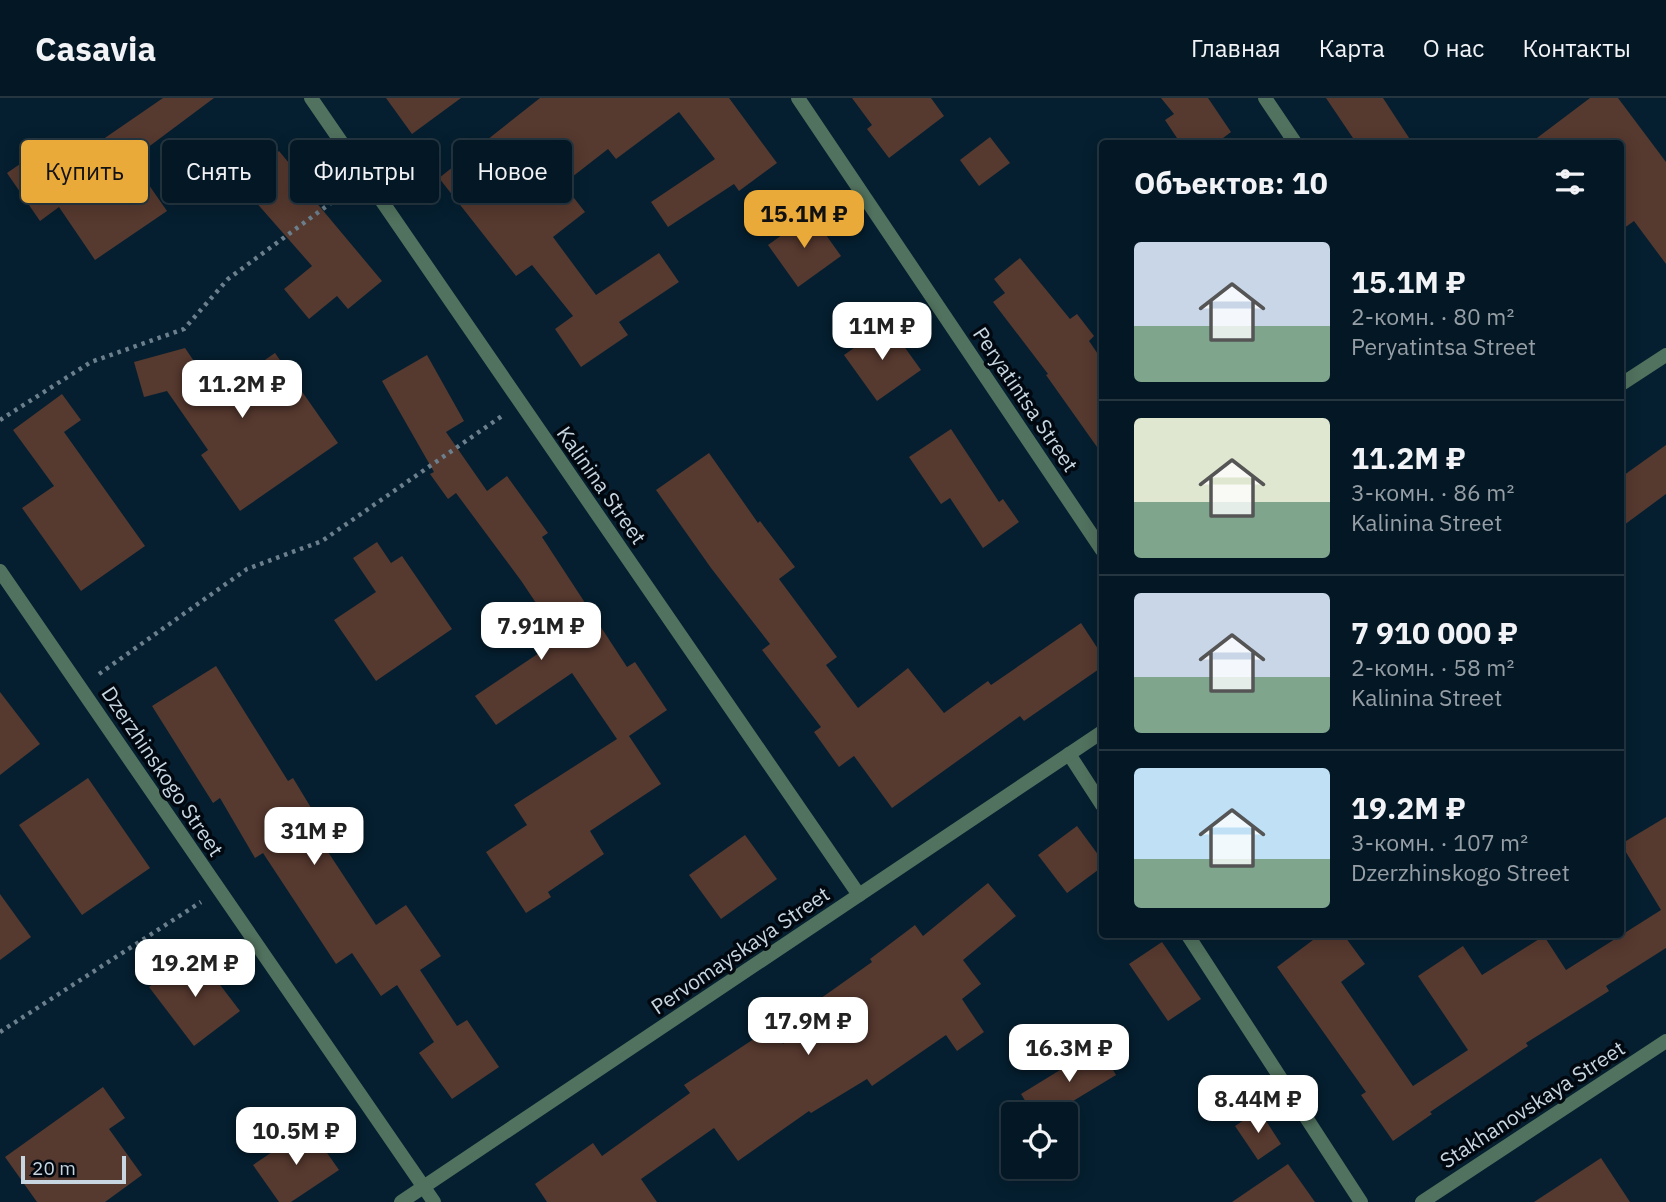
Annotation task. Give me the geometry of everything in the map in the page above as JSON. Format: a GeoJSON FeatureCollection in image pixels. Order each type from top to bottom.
{"type":"FeatureCollection","features":[{"type":"Feature","properties":{"kind":"street","name":"Kalinina Street"},"geometry":{"type":"LineString","coordinates":[[311,98],[339,140]]}},
{"type":"Feature","properties":{"kind":"street","name":"Peryatintsa Street"},"geometry":{"type":"LineString","coordinates":[[798,98],[1099,546]]}},
{"type":"Feature","properties":{"kind":"street"},"geometry":{"type":"LineString","coordinates":[[1265,98],[1293,140]]}},
{"type":"Feature","properties":{"kind":"street","name":"Kalinina Street"},"geometry":{"type":"LineString","coordinates":[[382,203],[859,895]]}},
{"type":"Feature","properties":{"kind":"street"},"geometry":{"type":"LineString","coordinates":[[1624,382],[1666,355]]}},
{"type":"Feature","properties":{"kind":"street","name":"Dzerzhinskogo Street"},"geometry":{"type":"LineString","coordinates":[[0,571],[434,1202]]}},
{"type":"Feature","properties":{"kind":"street","name":"Pervomayskaya Street"},"geometry":{"type":"LineString","coordinates":[[401,1202],[1099,734]]}},
{"type":"Feature","properties":{"kind":"street"},"geometry":{"type":"LineString","coordinates":[[1069,754],[1099,800]]}},
{"type":"Feature","properties":{"kind":"street"},"geometry":{"type":"LineString","coordinates":[[1190,938],[1361,1202]]}},
{"type":"Feature","properties":{"kind":"street","name":"Stakhanovskaya Street"},"geometry":{"type":"LineString","coordinates":[[1422,1202],[1666,1041]]}},
{"type":"Feature","properties":{"kind":"path"},"geometry":{"type":"LineString","coordinates":[[0,420],[91,362],[184,330],[228,279],[331,203]]}},
{"type":"Feature","properties":{"kind":"path"},"geometry":{"type":"LineString","coordinates":[[80,687],[247,569],[322,541],[520,403]]}},
{"type":"Feature","properties":{"kind":"path"},"geometry":{"type":"LineString","coordinates":[[0,1032],[219,890]]}},
{"type":"Feature","properties":{"kind":"building"},"geometry":{"type":"Polygon","coordinates":[[[163,98],[214,98],[148,147],[148,140],[102,140],[163,98]]]}},
{"type":"Feature","properties":{"kind":"building"},"geometry":{"type":"Polygon","coordinates":[[[386,98],[461,98],[412,134],[386,98]]]}},
{"type":"Feature","properties":{"kind":"building"},"geometry":{"type":"Polygon","coordinates":[[[540,98],[729,98],[777,163],[739,191],[734,184],[668,227],[651,202],[715,159],[679,112],[616,159],[608,149],[572,177],[572,140],[487,140],[540,98]]]}},
{"type":"Feature","properties":{"kind":"building"},"geometry":{"type":"Polygon","coordinates":[[[852,98],[931,98],[944,116],[889,158],[867,129],[872,125],[852,98]]]}},
{"type":"Feature","properties":{"kind":"building"},"geometry":{"type":"Polygon","coordinates":[[[1161,98],[1208,98],[1231,132],[1220,140],[1178,140],[1165,120],[1174,114],[1161,98]]]}},
{"type":"Feature","properties":{"kind":"building"},"geometry":{"type":"Polygon","coordinates":[[[1326,98],[1383,98],[1410,140],[1354,140],[1326,98]]]}},
{"type":"Feature","properties":{"kind":"building"},"geometry":{"type":"Polygon","coordinates":[[[1590,98],[1618,98],[1666,162],[1666,264],[1634,221],[1624,228],[1624,140],[1534,140],[1590,98]]]}},
{"type":"Feature","properties":{"kind":"building"},"geometry":{"type":"Polygon","coordinates":[[[990,137],[1010,163],[979,186],[960,160],[990,137]]]}},
{"type":"Feature","properties":{"kind":"building"},"geometry":{"type":"Polygon","coordinates":[[[279,151],[290,164],[290,203],[317,203],[382,281],[348,309],[337,296],[309,319],[284,289],[312,266],[257,203],[276,203],[276,154],[279,151]]]}},
{"type":"Feature","properties":{"kind":"building"},"geometry":{"type":"Polygon","coordinates":[[[21,163],[21,193],[7,173],[21,163]]]}},
{"type":"Feature","properties":{"kind":"building"},"geometry":{"type":"Polygon","coordinates":[[[453,167],[453,196],[439,178],[453,167]]]}},
{"type":"Feature","properties":{"kind":"building"},"geometry":{"type":"Polygon","coordinates":[[[148,184],[167,211],[95,260],[59,207],[40,221],[28,203],[148,203],[148,184]]]}},
{"type":"Feature","properties":{"kind":"building"},"geometry":{"type":"Polygon","coordinates":[[[572,195],[585,212],[553,237],[596,295],[659,253],[679,282],[619,322],[628,335],[581,367],[555,329],[573,316],[532,265],[516,276],[459,203],[572,203],[572,195]]]}},
{"type":"Feature","properties":{"kind":"building"},"geometry":{"type":"Polygon","coordinates":[[[811,214],[841,256],[798,287],[768,245],[811,214]]]}},
{"type":"Feature","properties":{"kind":"building"},"geometry":{"type":"Polygon","coordinates":[[[1020,258],[1070,319],[1077,314],[1094,336],[1089,341],[1099,356],[1099,450],[1046,375],[1048,374],[993,302],[1005,293],[994,279],[1020,258]]]}},
{"type":"Feature","properties":{"kind":"building"},"geometry":{"type":"Polygon","coordinates":[[[888,324],[921,370],[877,401],[844,355],[888,324]]]}},
{"type":"Feature","properties":{"kind":"building"},"geometry":{"type":"Polygon","coordinates":[[[185,348],[200,370],[214,361],[230,384],[275,353],[338,443],[240,511],[201,455],[208,450],[167,391],[144,397],[134,362],[185,348]]]}},
{"type":"Feature","properties":{"kind":"building"},"geometry":{"type":"Polygon","coordinates":[[[427,355],[464,421],[446,432],[487,491],[507,476],[548,533],[542,537],[627,667],[635,662],[667,710],[629,736],[661,784],[590,831],[604,854],[548,892],[551,897],[526,913],[486,852],[527,825],[514,805],[617,739],[572,673],[496,725],[475,696],[560,639],[522,582],[456,493],[448,499],[430,474],[434,472],[382,381],[427,355]]]}},
{"type":"Feature","properties":{"kind":"building"},"geometry":{"type":"Polygon","coordinates":[[[62,394],[81,420],[64,432],[145,546],[81,591],[22,508],[54,486],[13,430],[62,394]]]}},
{"type":"Feature","properties":{"kind":"building"},"geometry":{"type":"Polygon","coordinates":[[[951,429],[999,502],[1003,499],[1019,522],[983,548],[950,498],[941,504],[909,457],[951,429]]]}},
{"type":"Feature","properties":{"kind":"building"},"geometry":{"type":"Polygon","coordinates":[[[1666,445],[1666,494],[1624,525],[1624,475],[1666,445]]]}},
{"type":"Feature","properties":{"kind":"building"},"geometry":{"type":"Polygon","coordinates":[[[709,453],[758,523],[760,521],[795,567],[779,579],[837,657],[826,665],[858,708],[908,668],[944,713],[988,681],[991,685],[1081,623],[1099,650],[1099,669],[1024,721],[1020,716],[892,808],[854,756],[839,767],[814,732],[821,727],[762,650],[770,644],[711,568],[656,490],[709,453]]]}},
{"type":"Feature","properties":{"kind":"building"},"geometry":{"type":"Polygon","coordinates":[[[377,542],[391,563],[402,556],[452,629],[376,681],[334,620],[376,592],[353,558],[377,542]]]}},
{"type":"Feature","properties":{"kind":"building"},"geometry":{"type":"Polygon","coordinates":[[[216,666],[288,781],[293,778],[319,821],[311,826],[376,925],[406,905],[441,956],[420,970],[457,1026],[467,1020],[499,1067],[452,1099],[419,1053],[434,1042],[397,985],[381,996],[352,953],[336,964],[263,853],[255,858],[220,798],[213,803],[152,706],[216,666]]]}},
{"type":"Feature","properties":{"kind":"building"},"geometry":{"type":"Polygon","coordinates":[[[0,692],[40,744],[0,775],[0,692]]]}},
{"type":"Feature","properties":{"kind":"building"},"geometry":{"type":"Polygon","coordinates":[[[88,778],[150,868],[82,915],[19,825],[88,778]]]}},
{"type":"Feature","properties":{"kind":"building"},"geometry":{"type":"Polygon","coordinates":[[[1666,817],[1666,948],[1606,986],[1609,991],[1526,1043],[1528,1046],[1430,1112],[1432,1114],[1393,1141],[1361,1095],[1366,1092],[1277,967],[1316,938],[1346,938],[1365,964],[1341,982],[1413,1086],[1468,1050],[1418,976],[1463,946],[1482,975],[1541,938],[1545,938],[1566,970],[1617,938],[1624,938],[1624,933],[1661,910],[1624,849],[1624,842],[1666,817]]]}},
{"type":"Feature","properties":{"kind":"building"},"geometry":{"type":"Polygon","coordinates":[[[1077,826],[1099,856],[1099,869],[1067,893],[1038,855],[1077,826]]]}},
{"type":"Feature","properties":{"kind":"building"},"geometry":{"type":"Polygon","coordinates":[[[745,835],[777,879],[721,919],[689,875],[745,835]]]}},
{"type":"Feature","properties":{"kind":"building"},"geometry":{"type":"Polygon","coordinates":[[[988,883],[1016,916],[963,960],[981,984],[962,999],[984,1032],[957,1051],[946,1035],[872,1086],[867,1079],[811,1113],[809,1111],[738,1161],[714,1128],[641,1179],[657,1202],[547,1202],[535,1184],[593,1143],[602,1156],[690,1093],[684,1085],[772,1027],[783,1044],[826,1014],[817,1001],[872,962],[870,959],[915,925],[923,936],[988,883]]]}},
{"type":"Feature","properties":{"kind":"building"},"geometry":{"type":"Polygon","coordinates":[[[0,894],[31,937],[0,960],[0,894]]]}},
{"type":"Feature","properties":{"kind":"building"},"geometry":{"type":"Polygon","coordinates":[[[1162,942],[1201,999],[1168,1021],[1129,964],[1162,942]]]}},
{"type":"Feature","properties":{"kind":"building"},"geometry":{"type":"Polygon","coordinates":[[[195,952],[240,1011],[194,1046],[149,987],[195,952]]]}},
{"type":"Feature","properties":{"kind":"building"},"geometry":{"type":"Polygon","coordinates":[[[1099,1046],[1116,1075],[1071,1102],[1026,1102],[1021,1094],[1099,1046]]]}},
{"type":"Feature","properties":{"kind":"building"},"geometry":{"type":"Polygon","coordinates":[[[103,1087],[125,1118],[109,1129],[142,1175],[105,1202],[37,1202],[5,1157],[103,1087]]]}},
{"type":"Feature","properties":{"kind":"building"},"geometry":{"type":"Polygon","coordinates":[[[1259,1110],[1281,1144],[1258,1160],[1235,1126],[1259,1110]]]}},
{"type":"Feature","properties":{"kind":"building"},"geometry":{"type":"Polygon","coordinates":[[[309,1127],[339,1170],[291,1202],[279,1202],[253,1165],[309,1127]]]}},
{"type":"Feature","properties":{"kind":"building"},"geometry":{"type":"Polygon","coordinates":[[[1601,1158],[1630,1202],[1534,1202],[1601,1158]]]}},
{"type":"Feature","properties":{"kind":"building"},"geometry":{"type":"Polygon","coordinates":[[[1288,1164],[1315,1202],[1232,1202],[1288,1164]]]}}]}
